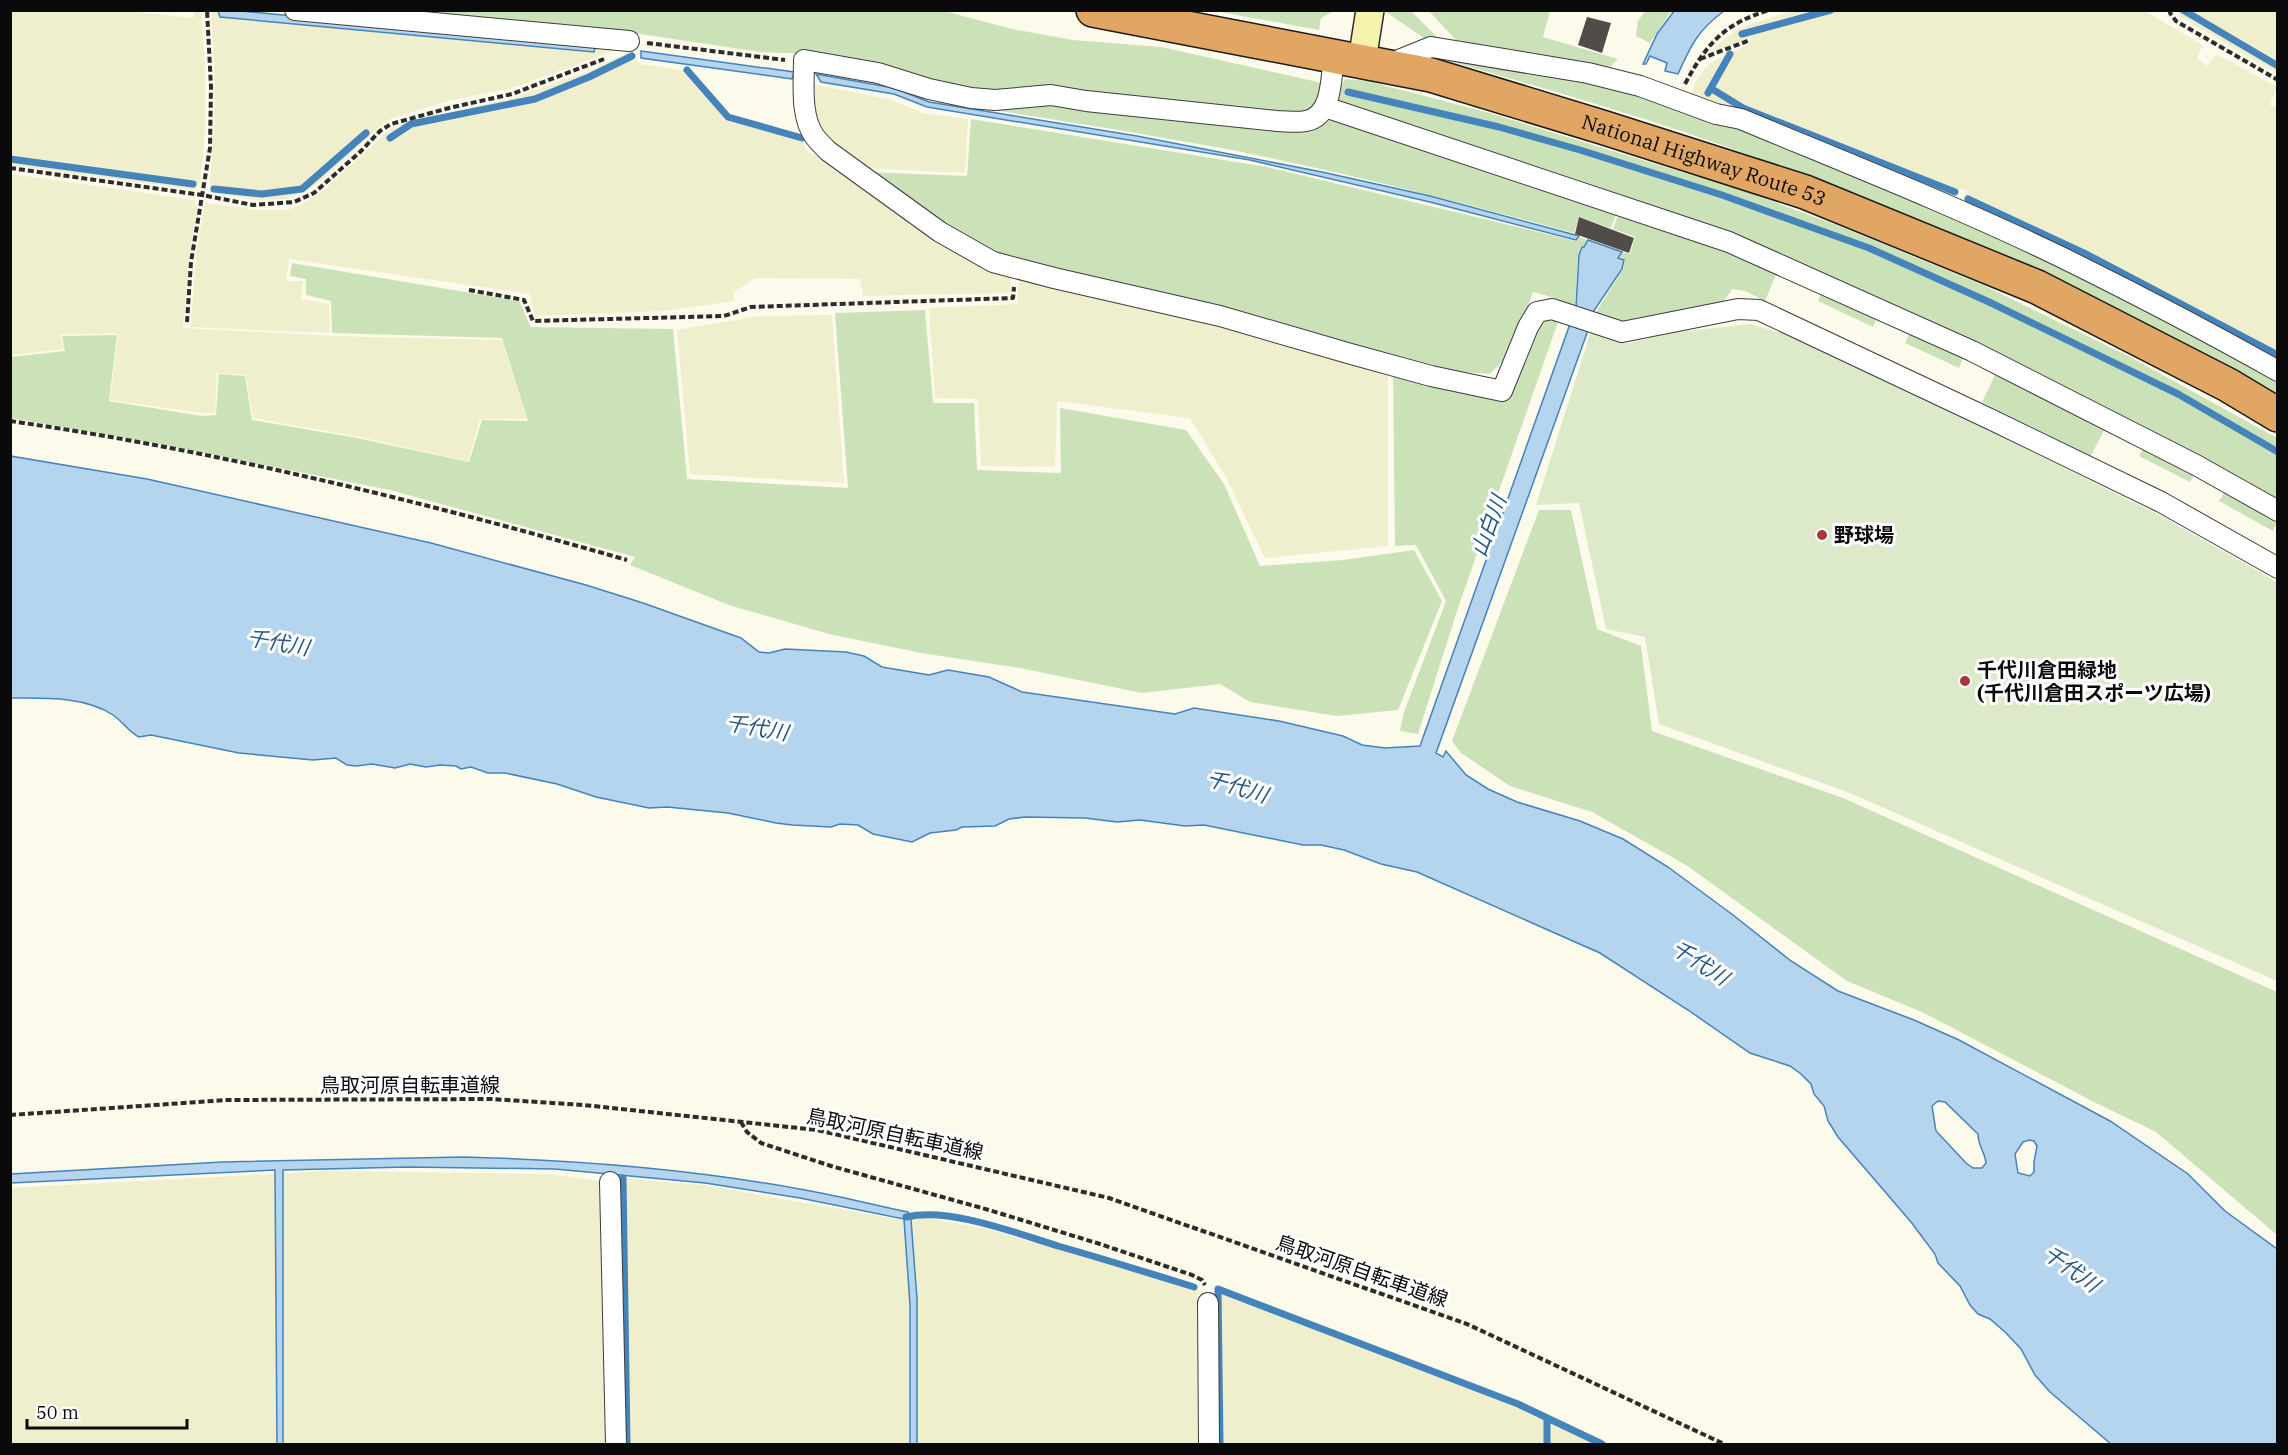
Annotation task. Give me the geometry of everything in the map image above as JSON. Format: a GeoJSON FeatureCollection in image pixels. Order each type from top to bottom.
{"type":"FeatureCollection","features":[{"type":"Feature","properties":{"kind":"highway","name":"National Highway Route 53"},"geometry":{"type":"LineString","coordinates":[[1093,10],[1431,75],[1805,192],[2037,287],[2228,385],[2277,415]]}},
{"type":"Feature","properties":{"kind":"main road"},"geometry":{"type":"LineString","coordinates":[[1360,61],[1370,10]]}},
{"type":"Feature","properties":{"kind":"street"},"geometry":{"type":"LineString","coordinates":[[295,10],[629,41]]}},
{"type":"Feature","properties":{"kind":"street"},"geometry":{"type":"LineString","coordinates":[[2277,370],[2223,339],[2051,253],[1942,204],[1741,119],[1716,114],[1640,86],[1588,73],[1431,47],[1360,61],[1317,117],[1306,121],[1294,121],[1086,101],[1051,95],[1018,99],[979,99],[929,89],[878,73],[804,60],[806,113],[813,135],[828,151],[940,232],[993,262],[1220,316],[1431,376],[1502,391],[1528,327],[1537,312],[1552,309],[1622,332],[1738,309],[1759,310],[2161,502],[2277,568]]}},
{"type":"Feature","properties":{"kind":"street"},"geometry":{"type":"LineString","coordinates":[[1324,107],[1728,242],[1972,351],[2196,465],[2277,511]]}},
{"type":"Feature","properties":{"kind":"street"},"geometry":{"type":"LineString","coordinates":[[610,1182],[616,1444]]}},
{"type":"Feature","properties":{"kind":"street"},"geometry":{"type":"LineString","coordinates":[[1208,1304],[1209,1444]]}},
{"type":"Feature","properties":{"kind":"path"},"geometry":{"type":"LineString","coordinates":[[187,321],[191,262],[210,148],[207,10]]}},
{"type":"Feature","properties":{"kind":"path"},"geometry":{"type":"LineString","coordinates":[[1677,100],[1699,60],[1717,36],[1747,17],[1769,10]]}},
{"type":"Feature","properties":{"kind":"path"},"geometry":{"type":"LineString","coordinates":[[2170,10],[2176,21],[2277,80]]}},
{"type":"Feature","properties":{"kind":"path"},"geometry":{"type":"LineString","coordinates":[[1699,60],[1750,40]]}},
{"type":"Feature","properties":{"kind":"path"},"geometry":{"type":"LineString","coordinates":[[10,168],[202,195],[253,205],[294,202],[314,193],[390,124],[512,94],[557,79],[611,57],[629,41],[785,60],[804,60]]}},
{"type":"Feature","properties":{"kind":"path"},"geometry":{"type":"LineString","coordinates":[[469,290],[524,300],[533,321],[724,316],[751,307],[1013,298],[1015,268]]}},
{"type":"Feature","properties":{"kind":"path"},"geometry":{"type":"LineString","coordinates":[[10,421],[217,458],[369,492],[484,520],[627,560]]}},
{"type":"Feature","properties":{"kind":"path","name":"鳥取河原自転車道線"},"geometry":{"type":"LineString","coordinates":[[10,1115],[227,1100],[491,1099],[584,1105],[817,1130],[1109,1198],[1467,1324],[1724,1444]]}},
{"type":"Feature","properties":{"kind":"path"},"geometry":{"type":"LineString","coordinates":[[741,1122],[760,1143],[831,1166],[1045,1227],[1192,1275],[1202,1280],[1208,1304]]}},
{"type":"Feature","properties":{"kind":"green space"},"geometry":{"type":"Polygon","coordinates":[[[1383,10],[1411,11],[1442,42],[1431,43],[1383,10]]]}},
{"type":"Feature","properties":{"kind":"green space"},"geometry":{"type":"Polygon","coordinates":[[[11,11],[123,11],[193,18],[195,11],[201,11],[205,66],[205,131],[201,177],[196,190],[11,165],[11,11]]]}},
{"type":"Feature","properties":{"kind":"green space"},"geometry":{"type":"Polygon","coordinates":[[[213,11],[254,11],[607,44],[610,52],[513,88],[448,101],[392,118],[379,127],[316,185],[287,199],[258,200],[209,192],[215,117],[211,20],[213,11]]]}},
{"type":"Feature","properties":{"kind":"green space"},"geometry":{"type":"Polygon","coordinates":[[[351,11],[944,11],[1012,29],[1073,40],[1161,47],[1322,83],[1319,101],[1306,115],[1004,96],[807,54],[760,52],[640,34],[606,34],[351,11]]]}},
{"type":"Feature","properties":{"kind":"green space"},"geometry":{"type":"Polygon","coordinates":[[[1215,11],[1334,11],[1321,18],[1319,30],[1215,11]]]}},
{"type":"Feature","properties":{"kind":"green space"},"geometry":{"type":"Polygon","coordinates":[[[1429,11],[1550,11],[1543,37],[1618,59],[1611,66],[1603,68],[1464,49],[1429,11]]]}},
{"type":"Feature","properties":{"kind":"green space"},"geometry":{"type":"Polygon","coordinates":[[[1645,11],[1671,11],[1650,43],[1636,36],[1638,21],[1645,11]]]}},
{"type":"Feature","properties":{"kind":"green space"},"geometry":{"type":"Polygon","coordinates":[[[1793,11],[2147,11],[2203,45],[2197,58],[2207,66],[2216,54],[2277,87],[2270,105],[2278,108],[2277,361],[1961,203],[1967,190],[1959,188],[1954,199],[1725,105],[1722,111],[1690,99],[1696,81],[1705,68],[1712,62],[1750,43],[1751,37],[1714,51],[1716,45],[1741,27],[1793,11]]]}},
{"type":"Feature","properties":{"kind":"green space"},"geometry":{"type":"Polygon","coordinates":[[[2177,11],[2277,11],[2277,73],[2179,16],[2177,11]]]}},
{"type":"Feature","properties":{"kind":"green space"},"geometry":{"type":"Polygon","coordinates":[[[630,51],[640,64],[686,71],[725,119],[801,140],[808,152],[837,165],[994,271],[1011,277],[1011,293],[863,296],[860,279],[755,278],[734,292],[734,301],[664,311],[535,316],[530,294],[289,259],[286,281],[303,281],[301,299],[329,304],[330,333],[191,327],[196,255],[205,203],[257,210],[287,210],[301,205],[323,191],[388,131],[402,124],[513,98],[589,71],[630,51]]]}},
{"type":"Feature","properties":{"kind":"green space"},"geometry":{"type":"Polygon","coordinates":[[[1428,55],[1595,80],[1747,129],[2041,255],[2277,379],[2277,396],[1804,176],[1712,141],[1571,96],[1428,55]]]}},
{"type":"Feature","properties":{"kind":"green space"},"geometry":{"type":"Polygon","coordinates":[[[813,67],[1035,103],[1339,120],[1616,215],[1611,228],[1579,217],[1574,233],[1310,166],[1148,135],[930,100],[890,85],[809,71],[813,67]]]}},
{"type":"Feature","properties":{"kind":"green space"},"geometry":{"type":"Polygon","coordinates":[[[1345,79],[1367,81],[1486,112],[1750,193],[1839,226],[1983,285],[2130,357],[2277,438],[2277,502],[1746,240],[1594,185],[1340,103],[1336,98],[1345,79]]]}},
{"type":"Feature","properties":{"kind":"green space"},"geometry":{"type":"Polygon","coordinates":[[[811,84],[888,99],[923,113],[968,119],[965,173],[864,168],[821,133],[812,110],[811,84]]]}},
{"type":"Feature","properties":{"kind":"green space"},"geometry":{"type":"Polygon","coordinates":[[[971,119],[1267,167],[1576,241],[1579,237],[1587,240],[1584,246],[1581,246],[1578,255],[1575,306],[1533,292],[1513,350],[1490,374],[1449,371],[992,253],[924,214],[868,172],[967,176],[971,119]]]}},
{"type":"Feature","properties":{"kind":"green space"},"geometry":{"type":"Polygon","coordinates":[[[11,174],[194,200],[197,208],[189,256],[183,328],[333,336],[502,340],[527,419],[480,419],[468,461],[360,437],[253,418],[246,375],[217,373],[215,413],[110,400],[118,334],[60,334],[64,349],[11,355],[11,174]]]}},
{"type":"Feature","properties":{"kind":"green space"},"geometry":{"type":"Polygon","coordinates":[[[1618,215],[1705,243],[1777,272],[1765,301],[1745,291],[1732,289],[1720,307],[1622,324],[1595,314],[1623,269],[1625,260],[1620,258],[1622,252],[1630,254],[1635,237],[1613,229],[1618,215]]]}},
{"type":"Feature","properties":{"kind":"green space"},"geometry":{"type":"Polygon","coordinates":[[[292,263],[519,301],[531,327],[673,329],[687,479],[848,488],[835,313],[925,310],[933,403],[974,403],[977,470],[1061,473],[1060,408],[1186,430],[1224,484],[1260,566],[1343,560],[1414,550],[1442,601],[1398,710],[1337,716],[1250,702],[1220,684],[1142,693],[1020,668],[921,653],[829,634],[729,605],[630,565],[635,557],[390,490],[154,443],[11,418],[11,357],[65,351],[62,336],[117,335],[109,401],[202,416],[216,415],[219,374],[245,376],[252,420],[357,438],[469,462],[482,420],[528,421],[502,338],[332,333],[331,301],[306,295],[306,279],[290,276],[292,263]]]}},
{"type":"Feature","properties":{"kind":"green space"},"geometry":{"type":"Polygon","coordinates":[[[1019,278],[1233,325],[1388,371],[1388,546],[1265,558],[1227,479],[1190,418],[1057,401],[1055,467],[981,466],[978,399],[935,398],[929,308],[1017,304],[1019,278]]]}},
{"type":"Feature","properties":{"kind":"green space"},"geometry":{"type":"Polygon","coordinates":[[[1822,292],[1877,318],[1873,327],[1818,301],[1822,292]]]}},
{"type":"Feature","properties":{"kind":"green space"},"geometry":{"type":"Polygon","coordinates":[[[832,315],[844,483],[690,474],[677,330],[759,316],[832,315]]]}},
{"type":"Feature","properties":{"kind":"green space"},"geometry":{"type":"Polygon","coordinates":[[[1559,319],[1457,611],[1418,734],[1400,731],[1404,712],[1446,601],[1416,545],[1395,546],[1393,373],[1505,398],[1532,335],[1544,321],[1559,319]]]}},
{"type":"Feature","properties":{"kind":"green space","name":"千代川倉田緑地 (千代川倉田スポーツ広場)"},"geometry":{"type":"Polygon","coordinates":[[[1750,324],[1788,335],[1864,368],[2163,517],[2277,582],[2277,981],[1850,793],[1659,724],[1645,637],[1606,629],[1579,503],[1536,505],[1591,331],[1617,342],[1628,343],[1677,332],[1750,324]]]}},
{"type":"Feature","properties":{"kind":"green space"},"geometry":{"type":"Polygon","coordinates":[[[1910,332],[1963,358],[1959,368],[1905,343],[1910,332]]]}},
{"type":"Feature","properties":{"kind":"green space"},"geometry":{"type":"Polygon","coordinates":[[[1996,373],[2105,429],[2090,457],[1982,402],[1996,373]]]}},
{"type":"Feature","properties":{"kind":"green space"},"geometry":{"type":"Polygon","coordinates":[[[2143,449],[2194,475],[2190,482],[2139,456],[2143,449]]]}},
{"type":"Feature","properties":{"kind":"green space"},"geometry":{"type":"Polygon","coordinates":[[[2225,492],[2277,521],[2273,531],[2219,501],[2225,492]]]}},
{"type":"Feature","properties":{"kind":"green space"},"geometry":{"type":"Polygon","coordinates":[[[1539,510],[1571,510],[1597,629],[1641,646],[1652,731],[1843,798],[2277,992],[2277,1235],[2156,1132],[1924,1013],[1847,981],[1686,865],[1592,812],[1510,786],[1461,753],[1452,741],[1539,510]]]}},
{"type":"Feature","properties":{"kind":"green space"},"geometry":{"type":"Polygon","coordinates":[[[326,1171],[547,1174],[601,1181],[607,1444],[11,1444],[11,1188],[326,1171]]]}},
{"type":"Feature","properties":{"kind":"green space"},"geometry":{"type":"Polygon","coordinates":[[[616,1178],[703,1185],[902,1220],[920,1217],[987,1229],[1199,1289],[1200,1294],[1197,1295],[1198,1444],[622,1444],[616,1178]]]}},
{"type":"Feature","properties":{"kind":"green space"},"geometry":{"type":"Polygon","coordinates":[[[1217,1289],[1455,1381],[1598,1444],[1216,1444],[1217,1289]]]}},
{"type":"Feature","properties":{"kind":"water"},"geometry":{"type":"Polygon","coordinates":[[[218,11],[240,11],[596,45],[594,52],[220,17],[218,11]]]}},
{"type":"Feature","properties":{"kind":"water"},"geometry":{"type":"Polygon","coordinates":[[[1674,11],[1724,11],[1696,39],[1678,74],[1665,71],[1667,63],[1650,56],[1646,64],[1643,64],[1657,34],[1674,11]]]}},
{"type":"Feature","properties":{"kind":"water"},"geometry":{"type":"Polygon","coordinates":[[[641,51],[794,72],[792,79],[641,58],[641,51]]]}},
{"type":"Feature","properties":{"kind":"water"},"geometry":{"type":"Polygon","coordinates":[[[816,74],[894,88],[929,102],[1137,136],[1322,172],[1430,196],[1579,236],[1576,240],[1430,202],[1250,160],[927,107],[894,94],[821,82],[816,74]]]}},
{"type":"Feature","properties":{"kind":"water","name":"千代川"},"geometry":{"type":"Polygon","coordinates":[[[1588,240],[1622,252],[1618,258],[1624,260],[1622,269],[1593,312],[1436,753],[1443,757],[1446,751],[1466,775],[1488,789],[1517,802],[1580,821],[1623,839],[1668,867],[1791,961],[1838,991],[1959,1040],[2110,1121],[2188,1174],[2225,1211],[2277,1249],[2277,1444],[2111,1444],[2050,1392],[2035,1375],[2021,1349],[1990,1319],[1978,1314],[1970,1305],[1960,1286],[1938,1263],[1935,1254],[1911,1222],[1838,1137],[1828,1121],[1824,1106],[1814,1094],[1811,1084],[1801,1074],[1790,1066],[1750,1053],[1600,953],[1417,872],[1381,864],[1344,850],[1321,845],[1303,845],[1204,825],[1185,826],[1140,820],[1117,822],[1085,818],[1025,817],[1009,819],[995,826],[962,827],[956,830],[930,833],[912,842],[873,834],[858,825],[840,824],[831,827],[792,825],[728,813],[667,807],[649,808],[596,797],[557,784],[505,773],[488,773],[471,767],[461,769],[456,766],[426,767],[410,764],[395,768],[372,764],[356,766],[347,765],[336,758],[313,760],[239,753],[151,735],[139,737],[113,715],[90,704],[63,699],[11,698],[10,456],[147,479],[431,543],[643,603],[741,638],[759,652],[769,653],[785,649],[846,652],[864,656],[882,667],[929,675],[948,670],[989,677],[1022,692],[1175,714],[1194,708],[1279,721],[1343,736],[1362,745],[1385,748],[1420,746],[1576,307],[1579,255],[1588,240]],[[1938,1101],[1932,1106],[1936,1131],[1966,1163],[1973,1168],[1982,1168],[1986,1163],[1978,1134],[1945,1102],[1938,1101]],[[2034,1141],[2023,1142],[2015,1154],[2018,1173],[2030,1176],[2034,1172],[2037,1146],[2034,1141]]]}},
{"type":"Feature","properties":{"kind":"water"},"geometry":{"type":"Polygon","coordinates":[[[463,1157],[592,1163],[720,1176],[805,1190],[908,1212],[911,1220],[917,1299],[917,1444],[910,1444],[910,1305],[904,1219],[800,1198],[705,1183],[555,1169],[408,1167],[283,1170],[283,1444],[277,1444],[275,1170],[11,1183],[11,1174],[222,1162],[463,1157]]]}},
{"type":"Feature","properties":{"kind":"building"},"geometry":{"type":"Polygon","coordinates":[[[1587,17],[1611,23],[1602,53],[1578,45],[1587,17]]]}},
{"type":"Feature","properties":{"kind":"building"},"geometry":{"type":"Polygon","coordinates":[[[1579,217],[1634,238],[1629,253],[1575,234],[1579,217]]]}},
{"type":"Feature","properties":{"kind":"waterway"},"geometry":{"type":"LineString","coordinates":[[1742,34],[1831,10]]}},
{"type":"Feature","properties":{"kind":"waterway"},"geometry":{"type":"LineString","coordinates":[[2183,10],[2278,66]]}},
{"type":"Feature","properties":{"kind":"waterway"},"geometry":{"type":"LineString","coordinates":[[1708,93],[1730,54]]}},
{"type":"Feature","properties":{"kind":"waterway"},"geometry":{"type":"LineString","coordinates":[[390,138],[411,124],[535,99],[632,56]]}},
{"type":"Feature","properties":{"kind":"waterway"},"geometry":{"type":"LineString","coordinates":[[687,70],[728,117],[802,138]]}},
{"type":"Feature","properties":{"kind":"waterway"},"geometry":{"type":"LineString","coordinates":[[1712,89],[1743,108],[1955,192]]}},
{"type":"Feature","properties":{"kind":"waterway"},"geometry":{"type":"LineString","coordinates":[[1348,92],[1499,127],[1580,150],[1722,195],[1869,248],[1989,302],[2178,394],[2278,452]]}},
{"type":"Feature","properties":{"kind":"waterway"},"geometry":{"type":"LineString","coordinates":[[214,189],[262,194],[302,189],[366,133]]}},
{"type":"Feature","properties":{"kind":"waterway"},"geometry":{"type":"LineString","coordinates":[[10,159],[193,184]]}},
{"type":"Feature","properties":{"kind":"waterway"},"geometry":{"type":"LineString","coordinates":[[1968,199],[2088,255],[2278,355]]}},
{"type":"Feature","properties":{"kind":"waterway"},"geometry":{"type":"LineString","coordinates":[[623,1178],[627,1444]]}},
{"type":"Feature","properties":{"kind":"waterway"},"geometry":{"type":"LineString","coordinates":[[906,1217],[942,1215],[962,1218],[1003,1228],[1194,1287]]}},
{"type":"Feature","properties":{"kind":"waterway"},"geometry":{"type":"LineString","coordinates":[[1218,1289],[1518,1404],[1602,1444]]}},
{"type":"Feature","properties":{"kind":"waterway"},"geometry":{"type":"LineString","coordinates":[[1218,1291],[1220,1444]]}},
{"type":"Feature","properties":{"kind":"waterway"},"geometry":{"type":"LineString","coordinates":[[1547,1419],[1547,1444]]}},
{"type":"Feature","properties":{"kind":"place","name":"野球場"},"geometry":{"type":"Point","coordinates":[1822,535]}},
{"type":"Feature","properties":{"kind":"place","name":"千代川倉田緑地 (千代川倉田スポーツ広場)"},"geometry":{"type":"Point","coordinates":[1965,681]}},
{"type":"Feature","properties":{"kind":"water label","name":"山白川"},"geometry":{"type":"Point","coordinates":[1489,526]}}]}
